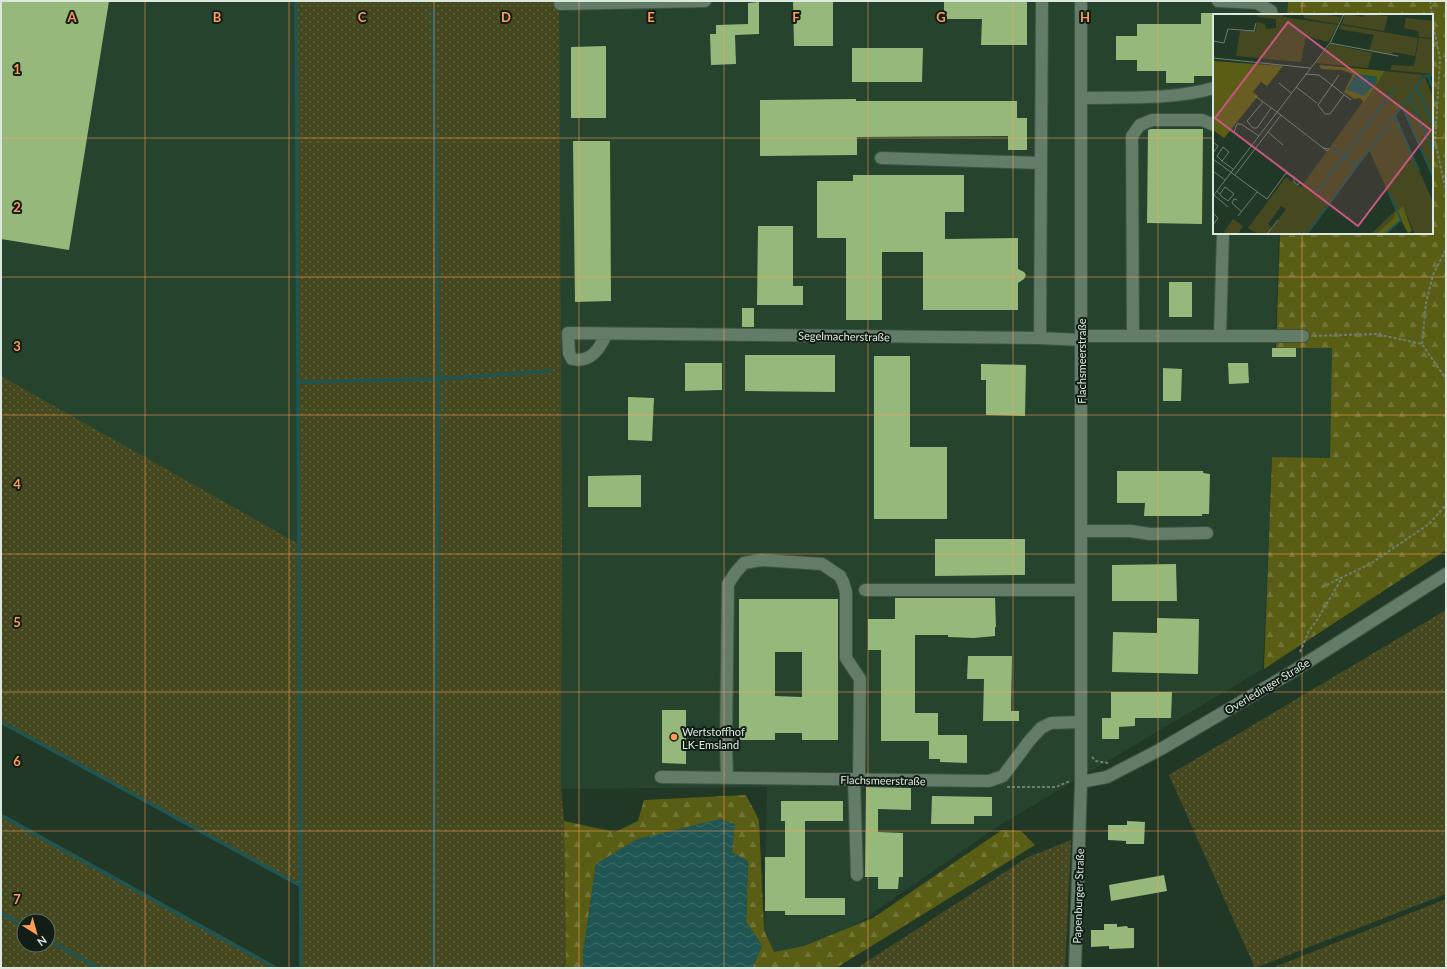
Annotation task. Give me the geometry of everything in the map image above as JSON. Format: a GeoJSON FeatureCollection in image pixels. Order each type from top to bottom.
{"type":"FeatureCollection","features":[{"type":"Feature","properties":{"kind":"street"},"geometry":{"type":"LineString","coordinates":[[560,4],[594,2],[705,1]]}},
{"type":"Feature","properties":{"kind":"street"},"geometry":{"type":"LineString","coordinates":[[1040,338],[1042,1]]}},
{"type":"Feature","properties":{"kind":"street","name":"Flachsmeerstraße"},"geometry":{"type":"LineString","coordinates":[[1080,824],[1081,1]]}},
{"type":"Feature","properties":{"kind":"street"},"geometry":{"type":"LineString","coordinates":[[1218,1],[1257,3],[1271,11],[1272,14]]}},
{"type":"Feature","properties":{"kind":"street"},"geometry":{"type":"LineString","coordinates":[[1081,98],[1158,96],[1200,92],[1213,88]]}},
{"type":"Feature","properties":{"kind":"street"},"geometry":{"type":"LineString","coordinates":[[1133,336],[1132,136],[1140,125],[1152,120],[1202,120],[1213,125]]}},
{"type":"Feature","properties":{"kind":"street"},"geometry":{"type":"LineString","coordinates":[[881,158],[1041,163]]}},
{"type":"Feature","properties":{"kind":"street"},"geometry":{"type":"LineString","coordinates":[[1220,336],[1223,234]]}},
{"type":"Feature","properties":{"kind":"street","name":"Segelmacherstraße"},"geometry":{"type":"LineString","coordinates":[[606,334],[1040,338],[1133,336],[1303,336]]}},
{"type":"Feature","properties":{"kind":"street"},"geometry":{"type":"LineString","coordinates":[[1081,531],[1130,531],[1150,534],[1207,532]]}},
{"type":"Feature","properties":{"kind":"street"},"geometry":{"type":"LineString","coordinates":[[728,778],[726,697],[728,584],[744,563],[761,560],[822,564],[840,576],[843,582],[846,592],[846,658],[860,679],[857,779],[857,876]]}},
{"type":"Feature","properties":{"kind":"street","name":"Overledinger Straße"},"geometry":{"type":"LineString","coordinates":[[1081,777],[1107,777],[1161,749],[1292,672],[1446,574]]}},
{"type":"Feature","properties":{"kind":"street"},"geometry":{"type":"LineString","coordinates":[[865,590],[1080,590]]}},
{"type":"Feature","properties":{"kind":"street","name":"Flachsmeerstraße"},"geometry":{"type":"LineString","coordinates":[[661,777],[989,781],[1003,776],[1041,728],[1051,723],[1080,722]]}},
{"type":"Feature","properties":{"kind":"street","name":"Papenburger Straße"},"geometry":{"type":"LineString","coordinates":[[1075,968],[1080,824]]}},
{"type":"Feature","properties":{"kind":"path"},"geometry":{"type":"LineString","coordinates":[[1430,1],[1432,14]]}},
{"type":"Feature","properties":{"kind":"path"},"geometry":{"type":"LineString","coordinates":[[1433,21],[1440,59],[1435,142],[1446,190]]}},
{"type":"Feature","properties":{"kind":"path"},"geometry":{"type":"LineString","coordinates":[[1446,249],[1433,275],[1426,303],[1422,344],[1446,379]]}},
{"type":"Feature","properties":{"kind":"path"},"geometry":{"type":"LineString","coordinates":[[1303,336],[1376,334],[1422,344]]}},
{"type":"Feature","properties":{"kind":"path"},"geometry":{"type":"LineString","coordinates":[[1322,587],[1370,564],[1429,524],[1446,505]]}},
{"type":"Feature","properties":{"kind":"path"},"geometry":{"type":"LineString","coordinates":[[1300,652],[1309,631],[1343,577]]}},
{"type":"Feature","properties":{"kind":"path"},"geometry":{"type":"LineString","coordinates":[[1006,787],[1056,787],[1081,777]]}},
{"type":"Feature","properties":{"kind":"shaded area"},"geometry":{"type":"Polygon","coordinates":[[[1,1],[297,1],[299,544],[1,378],[1,1]]]}},
{"type":"Feature","properties":{"kind":"shaded area"},"geometry":{"type":"Polygon","coordinates":[[[297,1],[559,1],[562,543],[561,789],[564,821],[566,968],[301,968],[301,886],[1,720],[1,376],[299,544],[297,1]]]}},
{"type":"Feature","properties":{"kind":"shaded area"},"geometry":{"type":"Polygon","coordinates":[[[558,1],[1287,1],[1287,14],[1213,14],[1213,234],[1279,234],[1275,348],[1332,348],[1330,458],[1272,457],[1263,669],[1000,825],[793,968],[763,968],[767,787],[561,789],[562,543],[558,1]]]}},
{"type":"Feature","properties":{"kind":"shaded area"},"geometry":{"type":"Polygon","coordinates":[[[1446,610],[1446,894],[1255,968],[1169,775],[1446,610]]]}},
{"type":"Feature","properties":{"kind":"shaded area"},"geometry":{"type":"Polygon","coordinates":[[[1,815],[276,968],[1,968],[1,815]]]}},
{"type":"Feature","properties":{"kind":"shaded area"},"geometry":{"type":"Polygon","coordinates":[[[1071,840],[1065,968],[857,968],[1028,857],[1071,840]]]}},
{"type":"Feature","properties":{"kind":"shaded area"},"geometry":{"type":"Polygon","coordinates":[[[1446,899],[1446,968],[1272,968],[1446,899]]]}},
{"type":"Feature","properties":{"kind":"green space"},"geometry":{"type":"Polygon","coordinates":[[[1288,1],[1446,1],[1446,550],[1264,669],[1272,457],[1330,458],[1332,348],[1276,348],[1280,234],[1433,234],[1433,14],[1287,14],[1288,1]]]}},
{"type":"Feature","properties":{"kind":"green space"},"geometry":{"type":"Polygon","coordinates":[[[746,795],[759,820],[764,930],[774,952],[804,946],[873,918],[1002,830],[1021,831],[1035,845],[836,968],[752,968],[762,946],[746,922],[748,862],[596,864],[583,954],[583,968],[566,968],[564,821],[615,832],[638,821],[644,800],[746,795]]]}},
{"type":"Feature","properties":{"kind":"water"},"geometry":{"type":"Polygon","coordinates":[[[720,819],[735,824],[732,852],[748,861],[746,922],[762,946],[752,968],[583,968],[583,954],[596,864],[637,839],[720,819]]]}},
{"type":"Feature","properties":{"kind":"building"},"geometry":{"type":"Polygon","coordinates":[[[1,1],[109,1],[69,250],[1,239],[1,1]]]}},
{"type":"Feature","properties":{"kind":"building"},"geometry":{"type":"Polygon","coordinates":[[[793,1],[833,1],[833,46],[794,46],[793,1]]]}},
{"type":"Feature","properties":{"kind":"building"},"geometry":{"type":"Polygon","coordinates":[[[944,1],[1027,1],[1027,45],[981,45],[982,19],[944,19],[944,1]]]}},
{"type":"Feature","properties":{"kind":"building"},"geometry":{"type":"Polygon","coordinates":[[[759,2],[759,34],[735,35],[736,64],[711,65],[710,34],[716,34],[716,25],[748,24],[748,3],[759,2]]]}},
{"type":"Feature","properties":{"kind":"building"},"geometry":{"type":"Polygon","coordinates":[[[1201,13],[1214,13],[1213,76],[1194,76],[1194,83],[1166,83],[1166,71],[1137,71],[1137,60],[1116,60],[1116,36],[1137,36],[1137,24],[1201,24],[1201,13]]]}},
{"type":"Feature","properties":{"kind":"building"},"geometry":{"type":"Polygon","coordinates":[[[606,46],[606,118],[571,118],[571,47],[606,46]]]}},
{"type":"Feature","properties":{"kind":"building"},"geometry":{"type":"Polygon","coordinates":[[[852,48],[923,48],[922,82],[852,82],[852,48]]]}},
{"type":"Feature","properties":{"kind":"building"},"geometry":{"type":"Polygon","coordinates":[[[856,99],[856,101],[1017,101],[1017,118],[1027,118],[1027,150],[1008,150],[1008,136],[857,137],[857,155],[760,156],[760,100],[856,99]]]}},
{"type":"Feature","properties":{"kind":"building"},"geometry":{"type":"Polygon","coordinates":[[[1203,129],[1202,224],[1147,223],[1148,130],[1203,129]]]}},
{"type":"Feature","properties":{"kind":"building"},"geometry":{"type":"Polygon","coordinates":[[[573,141],[610,141],[611,301],[575,302],[573,141]]]}},
{"type":"Feature","properties":{"kind":"building"},"geometry":{"type":"Polygon","coordinates":[[[853,175],[964,175],[964,212],[945,212],[945,239],[1018,238],[1018,269],[1026,275],[1024,279],[1018,283],[1018,310],[923,310],[923,252],[882,252],[882,320],[846,320],[846,238],[817,238],[817,181],[853,181],[853,175]]]}},
{"type":"Feature","properties":{"kind":"building"},"geometry":{"type":"Polygon","coordinates":[[[758,226],[793,226],[793,286],[803,286],[803,305],[757,305],[758,226]]]}},
{"type":"Feature","properties":{"kind":"building"},"geometry":{"type":"Polygon","coordinates":[[[1169,282],[1192,282],[1192,317],[1169,317],[1169,282]]]}},
{"type":"Feature","properties":{"kind":"building"},"geometry":{"type":"Polygon","coordinates":[[[742,308],[754,308],[754,327],[742,327],[742,308]]]}},
{"type":"Feature","properties":{"kind":"building"},"geometry":{"type":"Polygon","coordinates":[[[1272,348],[1296,348],[1296,357],[1272,357],[1272,348]]]}},
{"type":"Feature","properties":{"kind":"building"},"geometry":{"type":"Polygon","coordinates":[[[745,355],[835,355],[835,392],[745,391],[745,355]]]}},
{"type":"Feature","properties":{"kind":"building"},"geometry":{"type":"Polygon","coordinates":[[[874,356],[910,356],[910,447],[947,447],[947,519],[874,519],[874,356]]]}},
{"type":"Feature","properties":{"kind":"building"},"geometry":{"type":"Polygon","coordinates":[[[685,363],[722,363],[722,390],[685,391],[685,363]]]}},
{"type":"Feature","properties":{"kind":"building"},"geometry":{"type":"Polygon","coordinates":[[[1228,363],[1248,363],[1249,383],[1229,384],[1228,363]]]}},
{"type":"Feature","properties":{"kind":"building"},"geometry":{"type":"Polygon","coordinates":[[[981,364],[1026,365],[1025,416],[986,415],[986,380],[981,380],[981,364]]]}},
{"type":"Feature","properties":{"kind":"building"},"geometry":{"type":"Polygon","coordinates":[[[1163,368],[1182,369],[1181,401],[1163,401],[1163,368]]]}},
{"type":"Feature","properties":{"kind":"building"},"geometry":{"type":"Polygon","coordinates":[[[628,397],[654,398],[652,441],[628,440],[628,397]]]}},
{"type":"Feature","properties":{"kind":"building"},"geometry":{"type":"Polygon","coordinates":[[[1117,471],[1203,471],[1203,473],[1210,474],[1209,514],[1202,514],[1202,516],[1144,516],[1145,503],[1117,503],[1117,471]]]}},
{"type":"Feature","properties":{"kind":"building"},"geometry":{"type":"Polygon","coordinates":[[[641,475],[641,507],[588,507],[588,476],[641,475]]]}},
{"type":"Feature","properties":{"kind":"building"},"geometry":{"type":"Polygon","coordinates":[[[935,539],[1025,539],[1025,575],[935,576],[935,539]]]}},
{"type":"Feature","properties":{"kind":"building"},"geometry":{"type":"Polygon","coordinates":[[[1176,564],[1177,601],[1112,601],[1112,565],[1176,564]]]}},
{"type":"Feature","properties":{"kind":"building"},"geometry":{"type":"Polygon","coordinates":[[[895,598],[995,598],[995,636],[974,638],[948,637],[948,635],[915,635],[915,713],[938,713],[938,735],[967,735],[967,763],[940,762],[940,759],[929,759],[929,741],[881,741],[881,650],[868,650],[868,619],[895,619],[895,598]]]}},
{"type":"Feature","properties":{"kind":"building"},"geometry":{"type":"Polygon","coordinates":[[[739,599],[838,599],[838,740],[802,740],[802,733],[775,733],[775,740],[739,740],[739,599]],[[775,652],[775,696],[802,697],[802,652],[775,652]]]}},
{"type":"Feature","properties":{"kind":"building"},"geometry":{"type":"Polygon","coordinates":[[[1157,618],[1199,619],[1198,674],[1112,672],[1113,632],[1157,633],[1157,618]]]}},
{"type":"Feature","properties":{"kind":"building"},"geometry":{"type":"Polygon","coordinates":[[[968,656],[1012,656],[1011,711],[1019,711],[1019,721],[983,721],[984,679],[967,679],[968,656]]]}},
{"type":"Feature","properties":{"kind":"building"},"geometry":{"type":"Polygon","coordinates":[[[1111,692],[1172,692],[1171,718],[1135,718],[1135,726],[1119,727],[1119,739],[1102,739],[1102,718],[1111,718],[1111,692]]]}},
{"type":"Feature","properties":{"kind":"building","name":"Wertstoffhof LK-Emsland"},"geometry":{"type":"Polygon","coordinates":[[[662,710],[686,710],[686,764],[662,763],[662,710]]]}},
{"type":"Feature","properties":{"kind":"building"},"geometry":{"type":"Polygon","coordinates":[[[866,787],[911,788],[911,810],[878,809],[878,832],[903,833],[903,877],[899,877],[898,889],[878,889],[878,877],[865,877],[866,787]]]}},
{"type":"Feature","properties":{"kind":"building"},"geometry":{"type":"Polygon","coordinates":[[[932,796],[992,797],[992,816],[974,816],[974,824],[931,824],[932,796]]]}},
{"type":"Feature","properties":{"kind":"building"},"geometry":{"type":"Polygon","coordinates":[[[781,801],[843,801],[843,821],[805,821],[805,898],[845,898],[845,915],[785,915],[785,911],[765,911],[765,857],[785,857],[785,821],[781,821],[781,801]]]}},
{"type":"Feature","properties":{"kind":"building"},"geometry":{"type":"Polygon","coordinates":[[[1127,821],[1145,822],[1144,844],[1126,844],[1126,841],[1108,840],[1108,825],[1127,825],[1127,821]]]}},
{"type":"Feature","properties":{"kind":"building"},"geometry":{"type":"Polygon","coordinates":[[[1164,875],[1167,891],[1111,901],[1109,885],[1164,875]]]}},
{"type":"Feature","properties":{"kind":"building"},"geometry":{"type":"Polygon","coordinates":[[[1104,924],[1117,924],[1117,927],[1127,926],[1128,928],[1134,928],[1134,948],[1109,949],[1109,946],[1091,947],[1091,930],[1104,930],[1104,924]]]}},
{"type":"Feature","properties":{"kind":"waterway"},"geometry":{"type":"LineString","coordinates":[[296,1],[298,382],[439,379],[551,371]]}},
{"type":"Feature","properties":{"kind":"waterway"},"geometry":{"type":"LineString","coordinates":[[433,10],[439,379],[433,968]]}},
{"type":"Feature","properties":{"kind":"waterway"},"geometry":{"type":"LineString","coordinates":[[298,382],[301,968]]}},
{"type":"Feature","properties":{"kind":"waterway"},"geometry":{"type":"LineString","coordinates":[[1,722],[301,886]]}},
{"type":"Feature","properties":{"kind":"waterway"},"geometry":{"type":"LineString","coordinates":[[1,815],[276,968]]}},
{"type":"Feature","properties":{"kind":"waterway"},"geometry":{"type":"LineString","coordinates":[[1,913],[16,921]]}},
{"type":"Feature","properties":{"kind":"waterway"},"geometry":{"type":"LineString","coordinates":[[56,944],[99,968]]}},
{"type":"Feature","properties":{"kind":"place","name":"Wertstoffhof LK-Emsland"},"geometry":{"type":"Point","coordinates":[674,737]}}]}
